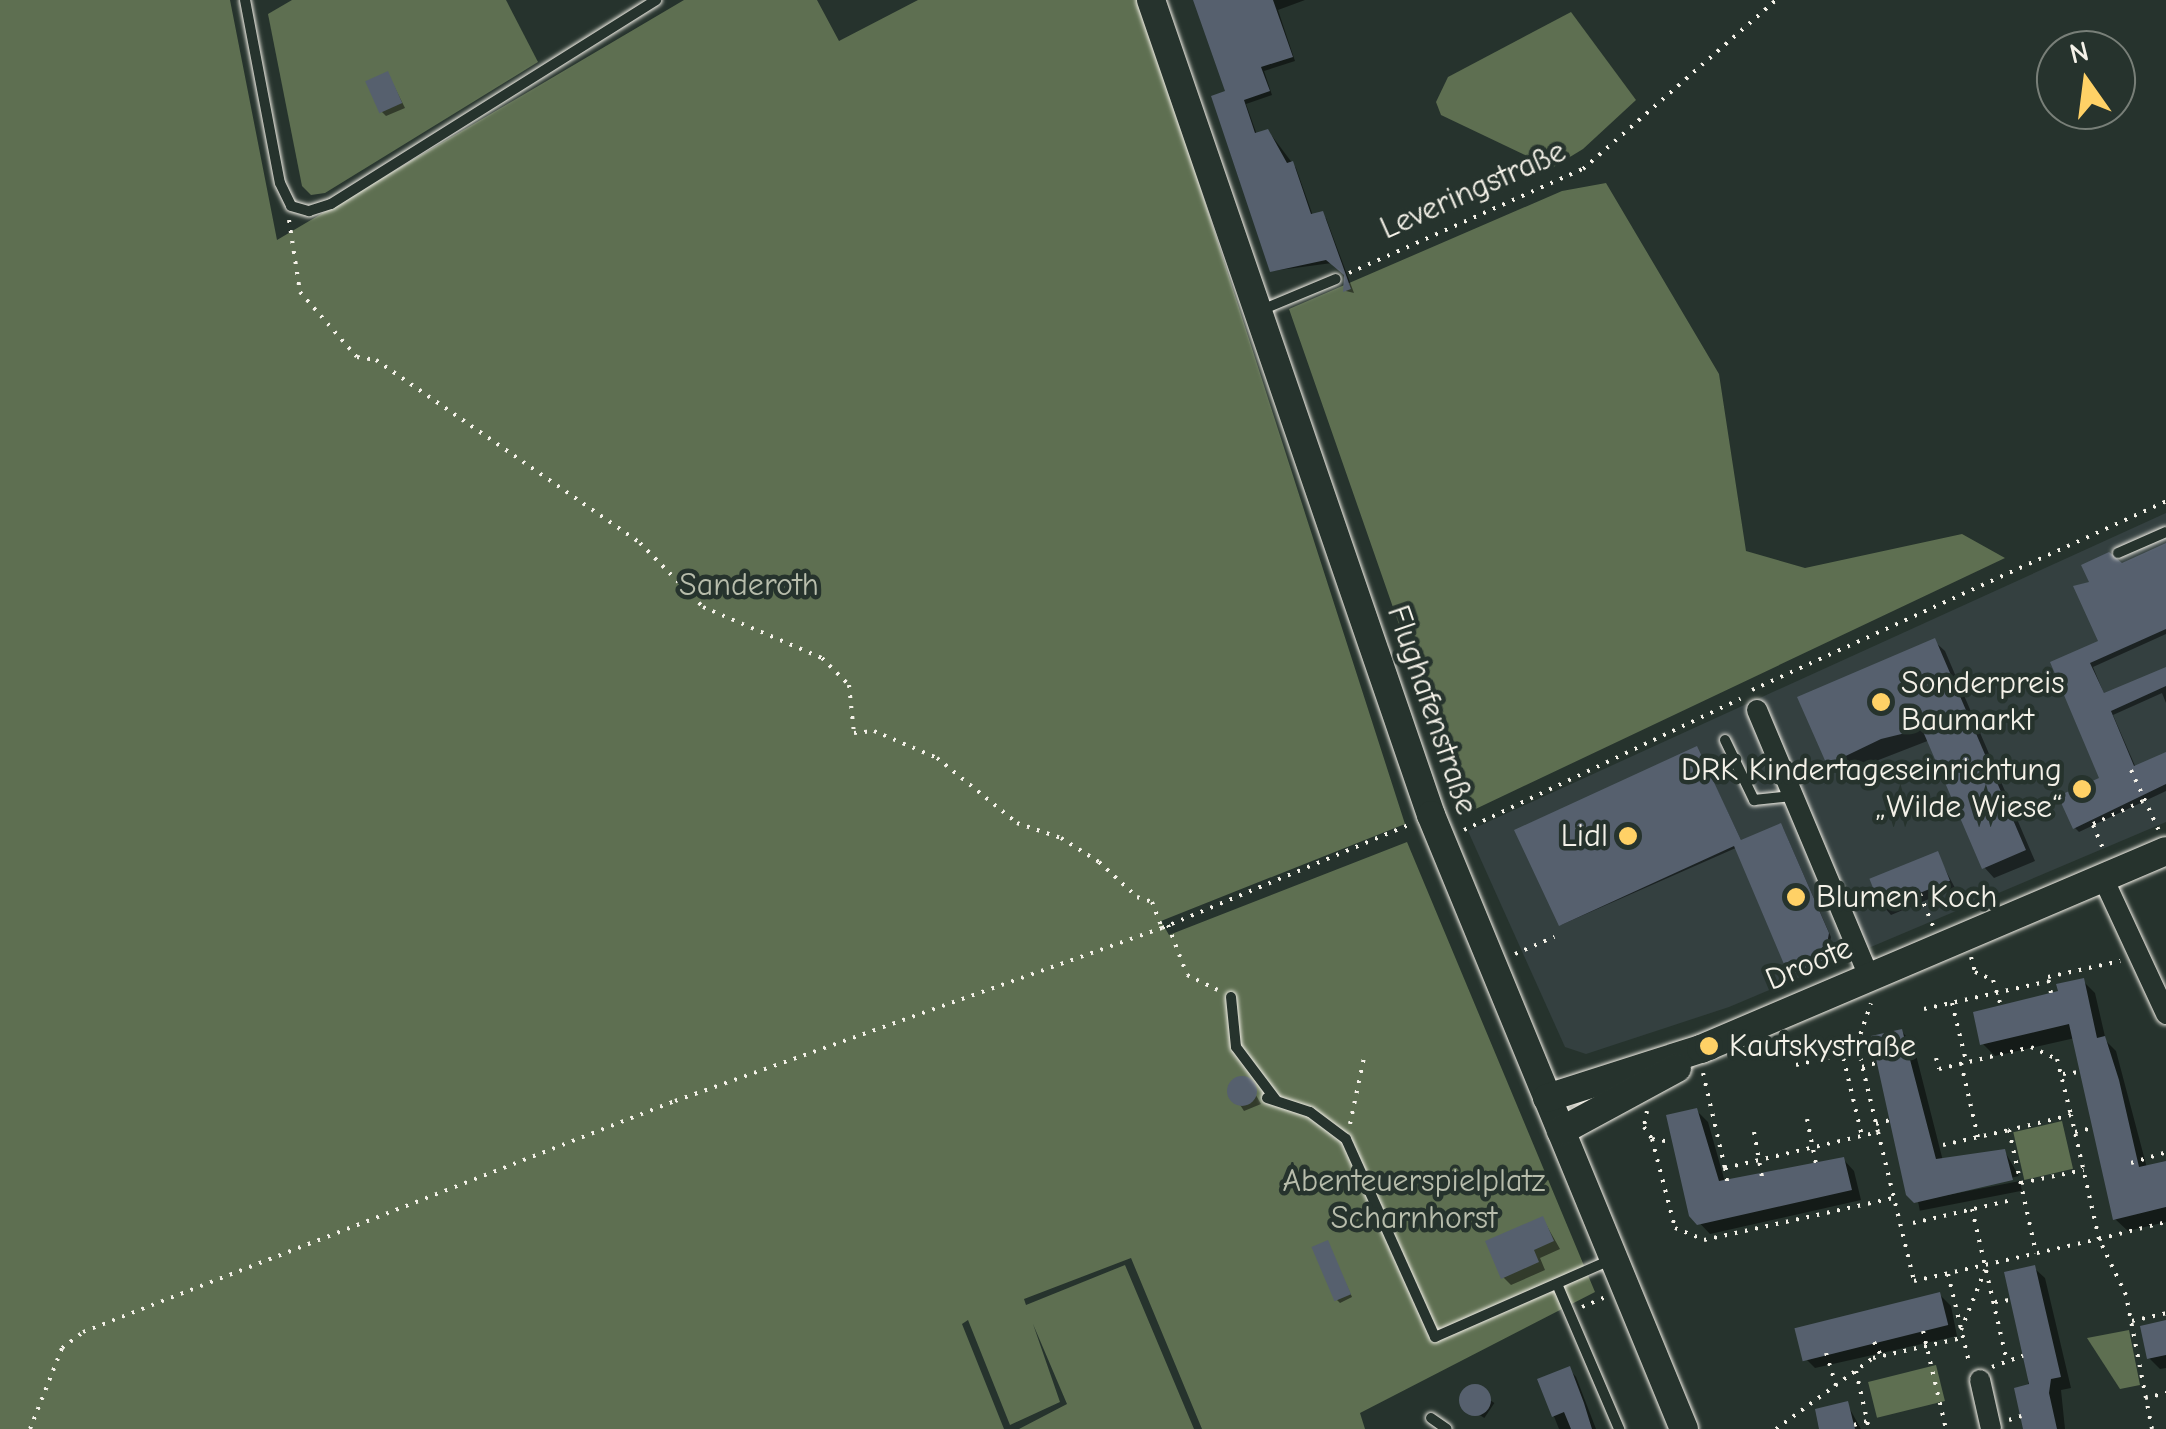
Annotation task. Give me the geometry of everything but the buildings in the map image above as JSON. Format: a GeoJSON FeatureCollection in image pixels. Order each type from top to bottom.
{"type":"FeatureCollection","features":[{"type":"Feature","properties":{"kind":"main road","name":"Flughafenstraße"},"geometry":{"type":"LineString","coordinates":[[1151,0],[1431,815],[1684,1429]]}},
{"type":"Feature","properties":{"kind":"main road","name":"Droote"},"geometry":{"type":"LineString","coordinates":[[1561,1131],[1702,1061],[1871,988],[2104,865],[2162,841]]}},
{"type":"Feature","properties":{"kind":"main road","name":"Droote"},"geometry":{"type":"LineString","coordinates":[[1546,1098],[1702,1061]]}},
{"type":"Feature","properties":{"kind":"street"},"geometry":{"type":"LineString","coordinates":[[1757,710],[1871,988]]}},
{"type":"Feature","properties":{"kind":"street"},"geometry":{"type":"LineString","coordinates":[[2104,865],[2166,1014]]}},
{"type":"Feature","properties":{"kind":"street"},"geometry":{"type":"LineString","coordinates":[[1980,1380],[2000,1424]]}},
{"type":"Feature","properties":{"kind":"lane"},"geometry":{"type":"LineString","coordinates":[[245,0],[280,183],[291,206],[310,211],[332,204],[656,0]]}},
{"type":"Feature","properties":{"kind":"lane"},"geometry":{"type":"LineString","coordinates":[[1258,311],[1336,278]]}},
{"type":"Feature","properties":{"kind":"lane"},"geometry":{"type":"LineString","coordinates":[[2118,553],[2166,532]]}},
{"type":"Feature","properties":{"kind":"lane"},"geometry":{"type":"LineString","coordinates":[[1725,740],[1754,800],[1793,796]]}},
{"type":"Feature","properties":{"kind":"lane"},"geometry":{"type":"LineString","coordinates":[[1231,997],[1236,1047],[1272,1100],[1310,1112],[1346,1138],[1435,1337],[1614,1258]]}},
{"type":"Feature","properties":{"kind":"lane"},"geometry":{"type":"LineString","coordinates":[[1557,1284],[1619,1429]]}},
{"type":"Feature","properties":{"kind":"lane"},"geometry":{"type":"LineString","coordinates":[[1431,1418],[1448,1429]]}},
{"type":"Feature","properties":{"kind":"path","name":"Leveringstraße"},"geometry":{"type":"LineString","coordinates":[[1336,278],[1583,169],[1776,0]]}},
{"type":"Feature","properties":{"kind":"path"},"geometry":{"type":"LineString","coordinates":[[291,206],[300,292],[340,342],[358,356],[376,360],[640,543],[703,607],[760,637],[822,658],[849,685],[854,733],[874,731],[937,758],[1017,823],[1061,838],[1100,862],[1137,898],[1152,902],[1162,928]]}},
{"type":"Feature","properties":{"kind":"path"},"geometry":{"type":"LineString","coordinates":[[1461,832],[2166,501]]}},
{"type":"Feature","properties":{"kind":"path"},"geometry":{"type":"LineString","coordinates":[[2131,770],[2162,841]]}},
{"type":"Feature","properties":{"kind":"path"},"geometry":{"type":"LineString","coordinates":[[2104,865],[2092,823],[2145,800]]}},
{"type":"Feature","properties":{"kind":"path"},"geometry":{"type":"LineString","coordinates":[[30,1429],[62,1348],[84,1332],[675,1101],[1162,928],[1431,815]]}},
{"type":"Feature","properties":{"kind":"path"},"geometry":{"type":"LineString","coordinates":[[1920,894],[1933,927]]}},
{"type":"Feature","properties":{"kind":"path"},"geometry":{"type":"LineString","coordinates":[[1168,924],[1188,975],[1207,984]]}},
{"type":"Feature","properties":{"kind":"path"},"geometry":{"type":"LineString","coordinates":[[1515,954],[1554,937]]}},
{"type":"Feature","properties":{"kind":"path"},"geometry":{"type":"LineString","coordinates":[[1924,1010],[2139,956]]}},
{"type":"Feature","properties":{"kind":"path"},"geometry":{"type":"LineString","coordinates":[[1972,957],[1975,972],[1993,980],[2001,1006]]}},
{"type":"Feature","properties":{"kind":"path"},"geometry":{"type":"LineString","coordinates":[[2049,981],[2052,993]]}},
{"type":"Feature","properties":{"kind":"path"},"geometry":{"type":"LineString","coordinates":[[1871,988],[1857,1044],[1914,1281],[2166,1222]]}},
{"type":"Feature","properties":{"kind":"path"},"geometry":{"type":"LineString","coordinates":[[1952,1003],[1978,1137]]}},
{"type":"Feature","properties":{"kind":"path"},"geometry":{"type":"LineString","coordinates":[[1857,1044],[1842,1048],[1862,1136]]}},
{"type":"Feature","properties":{"kind":"path"},"geometry":{"type":"LineString","coordinates":[[1936,1058],[1939,1069],[2031,1047],[2057,1059],[2100,1239],[2131,1321],[2152,1429]]}},
{"type":"Feature","properties":{"kind":"path"},"geometry":{"type":"LineString","coordinates":[[1346,1138],[1365,1053]]}},
{"type":"Feature","properties":{"kind":"path"},"geometry":{"type":"LineString","coordinates":[[1796,1065],[1843,1054]]}},
{"type":"Feature","properties":{"kind":"path"},"geometry":{"type":"LineString","coordinates":[[1702,1061],[1728,1186]]}},
{"type":"Feature","properties":{"kind":"path"},"geometry":{"type":"LineString","coordinates":[[1862,1067],[1876,1064]]}},
{"type":"Feature","properties":{"kind":"path"},"geometry":{"type":"LineString","coordinates":[[2063,1074],[2080,1072]]}},
{"type":"Feature","properties":{"kind":"path"},"geometry":{"type":"LineString","coordinates":[[1648,1101],[1644,1127],[1652,1139],[1675,1228],[1686,1236],[1704,1240],[1894,1198]]}},
{"type":"Feature","properties":{"kind":"path"},"geometry":{"type":"LineString","coordinates":[[1942,1145],[2072,1115]]}},
{"type":"Feature","properties":{"kind":"path"},"geometry":{"type":"LineString","coordinates":[[1807,1118],[1816,1164]]}},
{"type":"Feature","properties":{"kind":"path"},"geometry":{"type":"LineString","coordinates":[[1876,1124],[1890,1120]]}},
{"type":"Feature","properties":{"kind":"path"},"geometry":{"type":"LineString","coordinates":[[2075,1132],[2093,1128]]}},
{"type":"Feature","properties":{"kind":"path"},"geometry":{"type":"LineString","coordinates":[[2009,1130],[2036,1253]]}},
{"type":"Feature","properties":{"kind":"path"},"geometry":{"type":"LineString","coordinates":[[1754,1132],[1762,1177]]}},
{"type":"Feature","properties":{"kind":"path"},"geometry":{"type":"LineString","coordinates":[[1725,1168],[1878,1132]]}},
{"type":"Feature","properties":{"kind":"path"},"geometry":{"type":"LineString","coordinates":[[1652,1139],[1672,1142]]}},
{"type":"Feature","properties":{"kind":"path"},"geometry":{"type":"LineString","coordinates":[[2131,1163],[2166,1152]]}},
{"type":"Feature","properties":{"kind":"path"},"geometry":{"type":"LineString","coordinates":[[2021,1183],[2084,1170]]}},
{"type":"Feature","properties":{"kind":"path"},"geometry":{"type":"LineString","coordinates":[[1913,1223],[2012,1200]]}},
{"type":"Feature","properties":{"kind":"path"},"geometry":{"type":"LineString","coordinates":[[1972,1209],[2007,1362],[2022,1356]]}},
{"type":"Feature","properties":{"kind":"path"},"geometry":{"type":"LineString","coordinates":[[1961,1334],[1986,1265]]}},
{"type":"Feature","properties":{"kind":"path"},"geometry":{"type":"LineString","coordinates":[[1948,1274],[1961,1334],[1980,1380]]}},
{"type":"Feature","properties":{"kind":"path"},"geometry":{"type":"LineString","coordinates":[[1570,1312],[1606,1297]]}},
{"type":"Feature","properties":{"kind":"path"},"geometry":{"type":"LineString","coordinates":[[1994,1302],[2010,1300]]}},
{"type":"Feature","properties":{"kind":"path"},"geometry":{"type":"LineString","coordinates":[[2131,1321],[2166,1313]]}},
{"type":"Feature","properties":{"kind":"path"},"geometry":{"type":"LineString","coordinates":[[1924,1331],[1946,1429]]}},
{"type":"Feature","properties":{"kind":"path"},"geometry":{"type":"LineString","coordinates":[[1776,1429],[1881,1356],[1961,1334]]}},
{"type":"Feature","properties":{"kind":"path"},"geometry":{"type":"LineString","coordinates":[[1874,1342],[1881,1356]]}},
{"type":"Feature","properties":{"kind":"path"},"geometry":{"type":"LineString","coordinates":[[1826,1353],[1836,1386]]}},
{"type":"Feature","properties":{"kind":"path"},"geometry":{"type":"LineString","coordinates":[[1856,1372],[1868,1429]]}},
{"type":"Feature","properties":{"kind":"path"},"geometry":{"type":"LineString","coordinates":[[2145,1398],[2166,1394]]}},
{"type":"Feature","properties":{"kind":"path"},"geometry":{"type":"LineString","coordinates":[[2000,1424],[2020,1416]]}},
{"type":"Feature","properties":{"kind":"path"},"geometry":{"type":"LineString","coordinates":[[1854,1426],[1867,1421]]}},
{"type":"Feature","properties":{"kind":"shaded area"},"geometry":{"type":"Polygon","coordinates":[[[2166,513],[2166,822],[1729,1007],[1586,1054],[1565,1047],[1468,831],[2166,513]]]}},
{"type":"Feature","properties":{"kind":"green space","name":"Sanderoth"},"geometry":{"type":"Polygon","coordinates":[[[0,0],[230,0],[277,240],[684,0],[817,0],[839,41],[918,0],[1140,0],[1405,824],[1161,921],[1169,935],[1407,842],[1595,1292],[1360,1413],[1365,1429],[1202,1429],[1131,1258],[1024,1299],[1026,1305],[1125,1265],[1194,1429],[1019,1429],[1067,1404],[1033,1324],[1060,1402],[1010,1425],[968,1320],[962,1324],[1004,1429],[0,1429],[0,0]]]}},
{"type":"Feature","properties":{"kind":"green space"},"geometry":{"type":"Polygon","coordinates":[[[292,0],[506,0],[538,62],[325,193],[311,195],[302,186],[268,14],[292,0]]]}},
{"type":"Feature","properties":{"kind":"green space"},"geometry":{"type":"Polygon","coordinates":[[[1571,12],[1636,100],[1583,149],[1552,168],[1441,115],[1436,102],[1448,77],[1571,12]]]}},
{"type":"Feature","properties":{"kind":"green space"},"geometry":{"type":"Polygon","coordinates":[[[1606,183],[1719,374],[1746,551],[1805,568],[1962,534],[2005,558],[1465,814],[1289,309],[1562,191],[1606,183]]]}},
{"type":"Feature","properties":{"kind":"green space"},"geometry":{"type":"Polygon","coordinates":[[[2062,1121],[2073,1169],[2024,1180],[2013,1132],[2062,1121]]]}},
{"type":"Feature","properties":{"kind":"green space"},"geometry":{"type":"Polygon","coordinates":[[[2129,1330],[2140,1385],[2120,1389],[2087,1338],[2129,1330]]]}},
{"type":"Feature","properties":{"kind":"green space"},"geometry":{"type":"Polygon","coordinates":[[[1936,1365],[1945,1401],[1877,1418],[1868,1382],[1936,1365]]]}},
{"type":"Feature","properties":{"kind":"place","name":"Sonderpreis Baumarkt"},"geometry":{"type":"Point","coordinates":[1881,702]}},
{"type":"Feature","properties":{"kind":"place","name":"DRK Kindertageseinrichtung „Wilde Wiese“"},"geometry":{"type":"Point","coordinates":[2082,789]}},
{"type":"Feature","properties":{"kind":"place","name":"Lidl"},"geometry":{"type":"Point","coordinates":[1628,836]}},
{"type":"Feature","properties":{"kind":"place","name":"Blumen Koch"},"geometry":{"type":"Point","coordinates":[1796,897]}},
{"type":"Feature","properties":{"kind":"place","name":"Kautskystraße"},"geometry":{"type":"Point","coordinates":[1709,1046]}},
{"type":"Feature","properties":{"kind":"park label","name":"Abenteuerspielplatz Scharnhorst"},"geometry":{"type":"Point","coordinates":[1414,1200]}}]}
